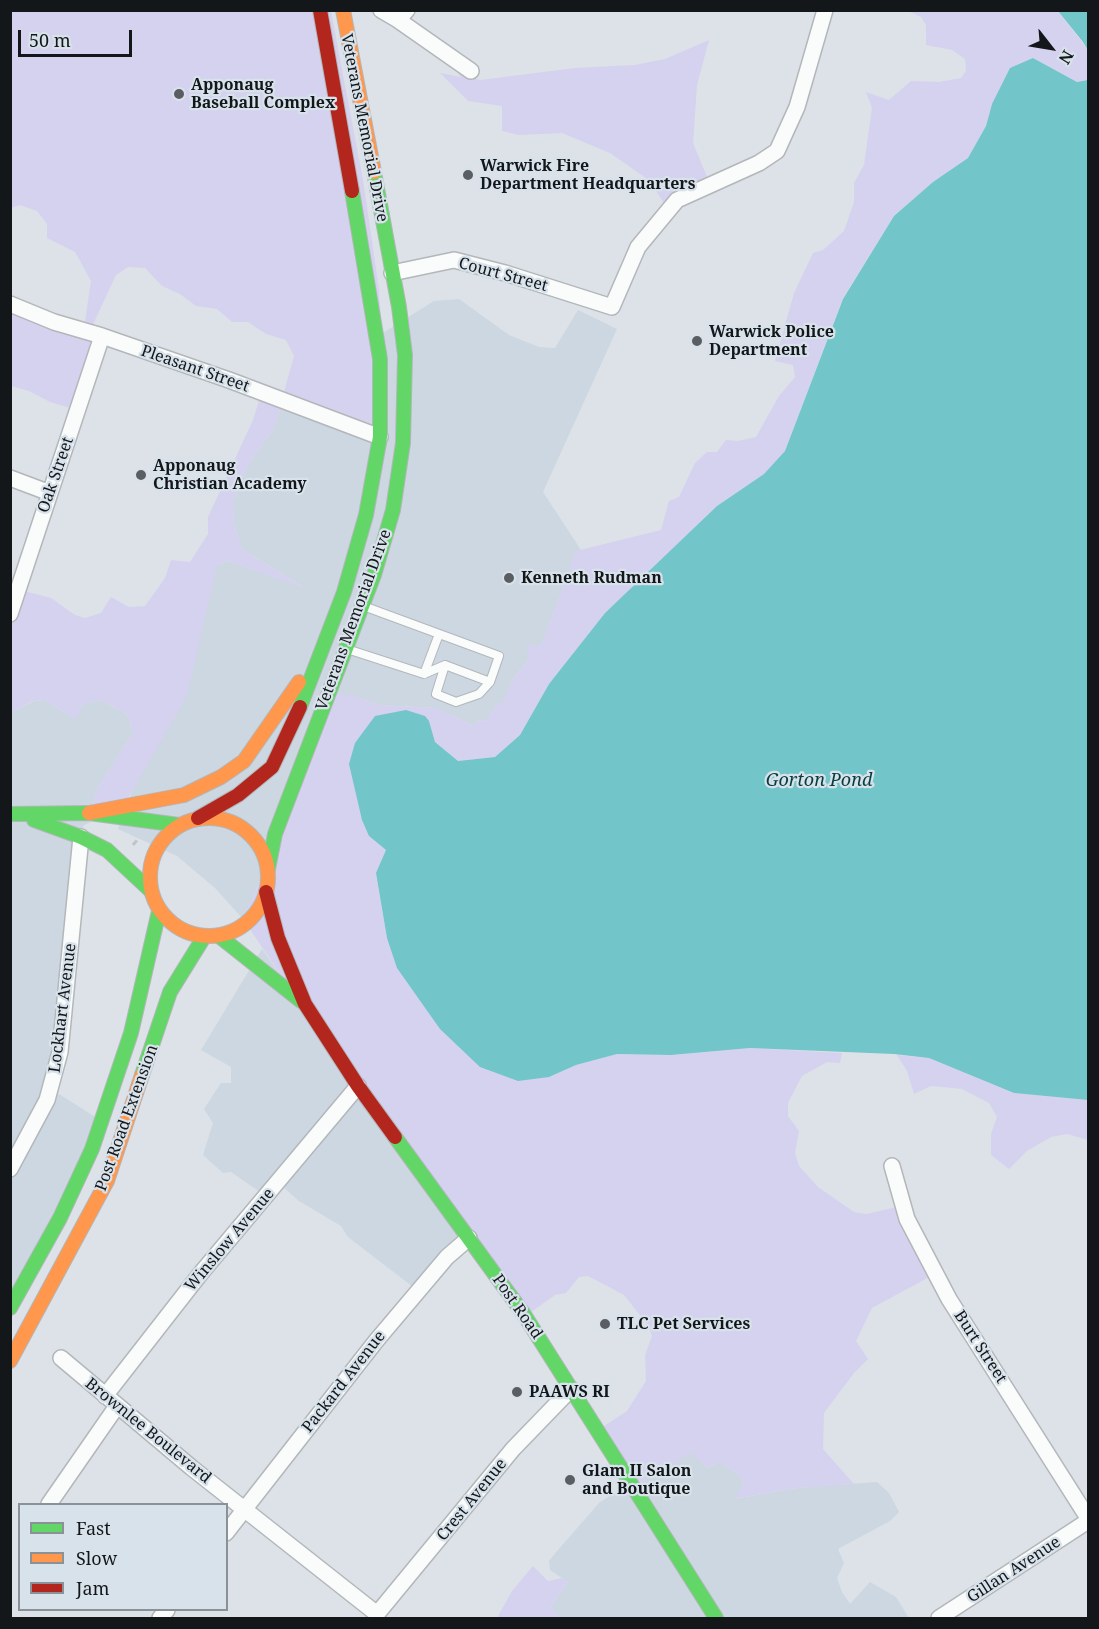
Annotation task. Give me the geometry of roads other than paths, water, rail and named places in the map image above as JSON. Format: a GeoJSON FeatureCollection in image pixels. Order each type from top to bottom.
{"type":"FeatureCollection","features":[{"type":"Feature","properties":{"kind":"main road","name":"Veterans Memorial Drive"},"geometry":{"type":"LineString","coordinates":[[198,818],[238,795],[272,767],[296,718],[344,592],[366,515],[380,437],[378,347],[369,279],[320,10]]}},
{"type":"Feature","properties":{"kind":"main road","name":"Veterans Memorial Drive"},"geometry":{"type":"LineString","coordinates":[[268,869],[275,834],[362,606],[393,510],[404,443],[405,355],[343,10]]}},
{"type":"Feature","properties":{"kind":"main road"},"geometry":{"type":"LineString","coordinates":[[17,815],[89,813],[184,795],[221,777],[250,753],[319,653]]}},
{"type":"Feature","properties":{"kind":"main road"},"geometry":{"type":"LineString","coordinates":[[89,813],[179,825]]}},
{"type":"Feature","properties":{"kind":"main road"},"geometry":{"type":"LineString","coordinates":[[17,815],[81,837],[107,850],[150,890]]}},
{"type":"Feature","properties":{"kind":"main road","name":"Post Road"},"geometry":{"type":"LineString","coordinates":[[198,818],[218,818],[236,824],[251,835],[262,850],[268,869],[266,892],[260,908],[249,921],[235,931],[219,936],[204,937],[179,928],[159,911],[150,890],[149,871],[154,853],[164,837],[179,825],[198,818]]}},
{"type":"Feature","properties":{"kind":"main road","name":"Post Road"},"geometry":{"type":"LineString","coordinates":[[266,892],[278,938],[305,1004],[358,1086],[523,1313],[716,1618]]}},
{"type":"Feature","properties":{"kind":"main road","name":"Post Road Extension"},"geometry":{"type":"LineString","coordinates":[[10,1308],[60,1218],[92,1149],[131,1033],[159,911]]}},
{"type":"Feature","properties":{"kind":"main road","name":"Post Road"},"geometry":{"type":"LineString","coordinates":[[219,936],[305,1004]]}},
{"type":"Feature","properties":{"kind":"main road","name":"Post Road Extension"},"geometry":{"type":"LineString","coordinates":[[10,1361],[107,1182],[170,992],[204,937]]}},
{"type":"Feature","properties":{"kind":"street"},"geometry":{"type":"LineString","coordinates":[[381,10],[403,15],[471,71]]}},
{"type":"Feature","properties":{"kind":"street","name":"Court Street"},"geometry":{"type":"LineString","coordinates":[[392,273],[454,260],[505,273],[612,307],[638,247],[677,200],[759,163],[777,151],[797,107],[825,10]]}},
{"type":"Feature","properties":{"kind":"street","name":"Pleasant Street"},"geometry":{"type":"LineString","coordinates":[[10,304],[54,322],[102,336],[380,437]]}},
{"type":"Feature","properties":{"kind":"street","name":"Oak Street"},"geometry":{"type":"LineString","coordinates":[[10,614],[102,336]]}},
{"type":"Feature","properties":{"kind":"street"},"geometry":{"type":"LineString","coordinates":[[10,478],[50,493]]}},
{"type":"Feature","properties":{"kind":"street","name":"Lockhart Avenue"},"geometry":{"type":"LineString","coordinates":[[10,1169],[47,1100],[60,1052],[81,837]]}},
{"type":"Feature","properties":{"kind":"street","name":"Winslow Avenue"},"geometry":{"type":"LineString","coordinates":[[105,1396],[201,1273],[358,1086]]}},
{"type":"Feature","properties":{"kind":"street","name":"Burt Street"},"geometry":{"type":"LineString","coordinates":[[892,1166],[907,1219],[949,1299],[1089,1520]]}},
{"type":"Feature","properties":{"kind":"street","name":"Packard Avenue"},"geometry":{"type":"LineString","coordinates":[[228,1531],[376,1341],[447,1257],[469,1238]]}},
{"type":"Feature","properties":{"kind":"street","name":"Brownlee Boulevard"},"geometry":{"type":"LineString","coordinates":[[61,1358],[245,1510],[377,1614]]}},
{"type":"Feature","properties":{"kind":"street","name":"Crest Avenue"},"geometry":{"type":"LineString","coordinates":[[377,1614],[513,1449],[571,1389]]}},
{"type":"Feature","properties":{"kind":"street"},"geometry":{"type":"LineString","coordinates":[[50,1503],[117,1406]]}},
{"type":"Feature","properties":{"kind":"street","name":"Gillan Avenue"},"geometry":{"type":"LineString","coordinates":[[939,1618],[1089,1520]]}},
{"type":"Feature","properties":{"kind":"lane"},"geometry":{"type":"LineString","coordinates":[[362,606],[499,656],[490,682],[479,694],[456,702],[436,694],[445,665]]}},
{"type":"Feature","properties":{"kind":"lane"},"geometry":{"type":"LineString","coordinates":[[424,674],[439,634]]}},
{"type":"Feature","properties":{"kind":"lane"},"geometry":{"type":"LineString","coordinates":[[346,648],[424,674],[445,665],[490,682]]}},
{"type":"Feature","properties":{"kind":"water"},"geometry":{"type":"Polygon","coordinates":[[[1058,11],[1088,11],[1088,50],[1083,42],[1058,11]]]}},
{"type":"Feature","properties":{"kind":"water","name":"Gorton Pond"},"geometry":{"type":"Polygon","coordinates":[[[1033,58],[1077,82],[1088,80],[1088,1100],[1014,1093],[929,1058],[894,1054],[750,1048],[671,1055],[617,1054],[576,1065],[549,1077],[518,1081],[480,1067],[440,1029],[397,968],[387,938],[376,873],[386,850],[369,836],[362,820],[349,764],[355,743],[375,716],[406,710],[425,716],[429,721],[435,742],[458,761],[495,757],[520,735],[549,684],[605,613],[717,506],[764,474],[785,451],[843,299],[894,216],[933,182],[968,158],[986,126],[992,104],[1010,68],[1033,58]]]}},
{"type":"Feature","properties":{"kind":"place","name":"Apponaug Baseball Complex"},"geometry":{"type":"Point","coordinates":[179,94]}},
{"type":"Feature","properties":{"kind":"place","name":"Warwick Fire Department Headquarters"},"geometry":{"type":"Point","coordinates":[468,175]}},
{"type":"Feature","properties":{"kind":"place","name":"Warwick Police Department"},"geometry":{"type":"Point","coordinates":[697,341]}},
{"type":"Feature","properties":{"kind":"place","name":"Apponaug Christian Academy"},"geometry":{"type":"Point","coordinates":[141,475]}},
{"type":"Feature","properties":{"kind":"place","name":"Kenneth Rudman"},"geometry":{"type":"Point","coordinates":[509,578]}},
{"type":"Feature","properties":{"kind":"place","name":"TLC Pet Services"},"geometry":{"type":"Point","coordinates":[605,1324]}},
{"type":"Feature","properties":{"kind":"place","name":"PAAWS RI"},"geometry":{"type":"Point","coordinates":[517,1392]}},
{"type":"Feature","properties":{"kind":"place","name":"Glam II Salon and Boutique"},"geometry":{"type":"Point","coordinates":[570,1480]}}]}
